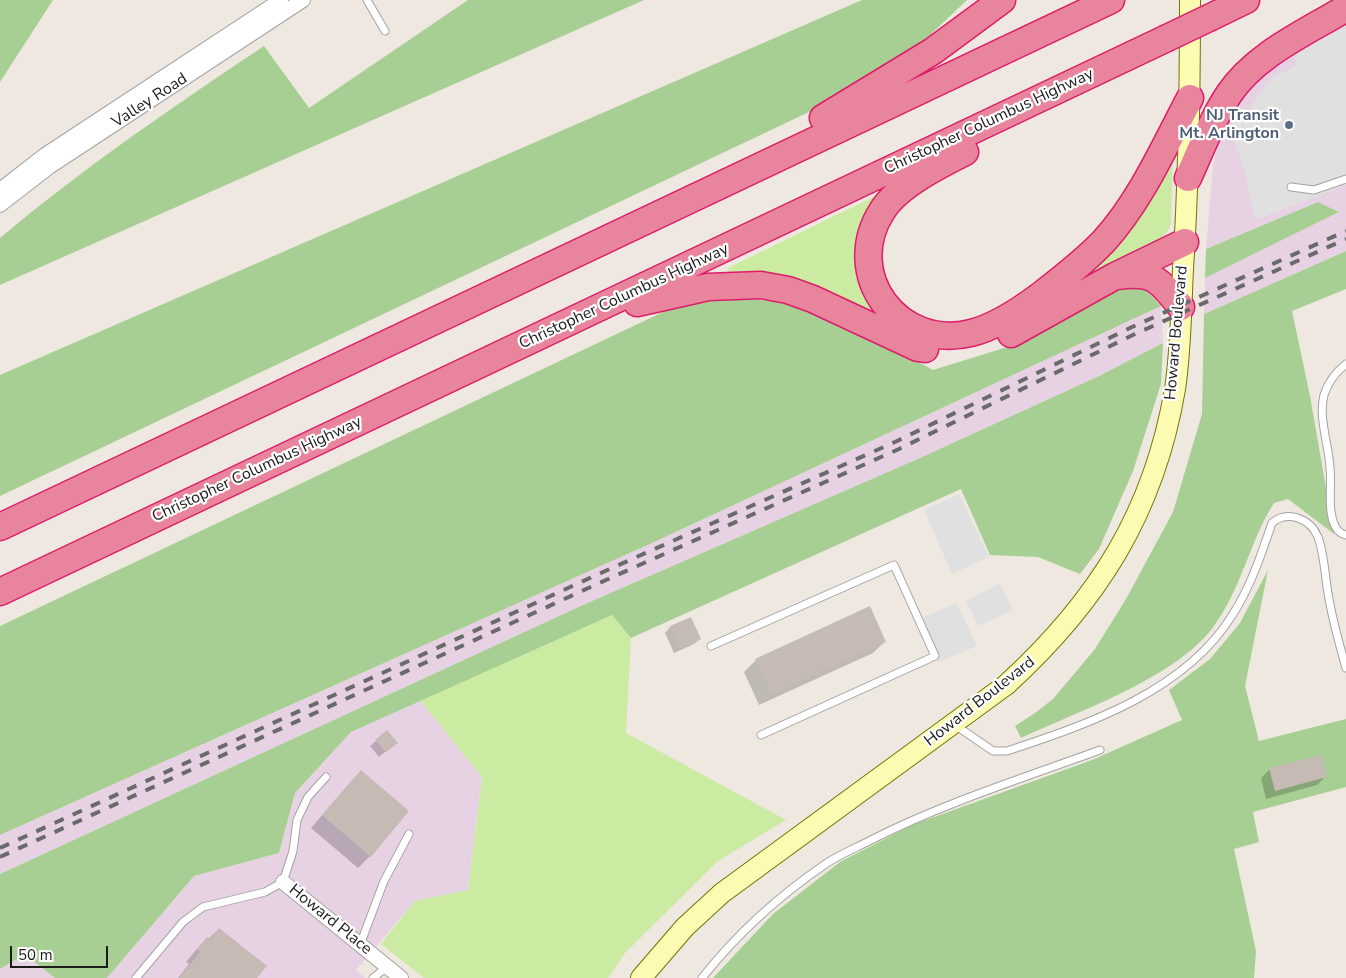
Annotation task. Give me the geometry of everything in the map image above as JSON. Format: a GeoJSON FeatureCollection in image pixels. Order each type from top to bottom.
{"type":"FeatureCollection","features":[{"type":"Feature","properties":{"kind":"highway"},"geometry":{"type":"LineString","coordinates":[[797,149],[807,127],[848,105],[933,52],[1002,0]]}},
{"type":"Feature","properties":{"kind":"highway"},"geometry":{"type":"LineString","coordinates":[[0,527],[1111,0]]}},
{"type":"Feature","properties":{"kind":"highway","name":"Christopher Columbus Highway"},"geometry":{"type":"LineString","coordinates":[[0,592],[1246,0]]}},
{"type":"Feature","properties":{"kind":"highway"},"geometry":{"type":"LineString","coordinates":[[1188,178],[1223,103],[1238,82],[1268,55],[1346,8]]}},
{"type":"Feature","properties":{"kind":"highway"},"geometry":{"type":"LineString","coordinates":[[1010,113],[992,137],[923,175],[895,196],[883,209],[871,234],[868,262],[872,282],[878,294],[898,317],[922,332],[948,336],[982,330],[1026,306],[1072,272],[1105,240],[1133,202],[1190,98]]}},
{"type":"Feature","properties":{"kind":"highway"},"geometry":{"type":"LineString","coordinates":[[587,314],[708,287],[761,285],[788,290],[813,299],[918,348],[955,352],[972,350],[1003,339],[1115,276],[1185,242]]}},
{"type":"Feature","properties":{"kind":"highway"},"geometry":{"type":"LineString","coordinates":[[1115,276],[1138,273],[1146,274],[1159,282],[1181,307]]}},
{"type":"Feature","properties":{"kind":"main road","name":"Howard Boulevard"},"geometry":{"type":"LineString","coordinates":[[641,978],[685,928],[722,893],[1006,686],[1062,631],[1097,586],[1132,526],[1154,473],[1175,388],[1188,178],[1190,0]]}},
{"type":"Feature","properties":{"kind":"street","name":"Valley Road"},"geometry":{"type":"LineString","coordinates":[[0,190],[45,155],[281,0]]}},
{"type":"Feature","properties":{"kind":"street","name":"Valley Road"},"geometry":{"type":"LineString","coordinates":[[0,205],[49,167],[303,0]]}},
{"type":"Feature","properties":{"kind":"street","name":"Howard Place"},"geometry":{"type":"LineString","coordinates":[[284,882],[401,978]]}},
{"type":"Feature","properties":{"kind":"lane"},"geometry":{"type":"LineString","coordinates":[[366,0],[385,31]]}},
{"type":"Feature","properties":{"kind":"lane"},"geometry":{"type":"LineString","coordinates":[[1291,187],[1314,190],[1346,179]]}},
{"type":"Feature","properties":{"kind":"lane"},"geometry":{"type":"LineString","coordinates":[[1346,364],[1330,380],[1324,396],[1323,413],[1330,465],[1332,517],[1335,526],[1342,534],[1346,535]]}},
{"type":"Feature","properties":{"kind":"lane"},"geometry":{"type":"LineString","coordinates":[[954,724],[993,750],[1007,751],[1128,704],[1160,684],[1189,664],[1212,642],[1232,616],[1249,586],[1272,524],[1279,517],[1291,516],[1309,523],[1318,538],[1332,616],[1346,668]]}},
{"type":"Feature","properties":{"kind":"lane"},"geometry":{"type":"LineString","coordinates":[[711,646],[894,565],[935,656],[761,736]]}},
{"type":"Feature","properties":{"kind":"lane"},"geometry":{"type":"LineString","coordinates":[[702,978],[719,957],[764,912],[825,864],[884,834],[946,806],[1100,750]]}},
{"type":"Feature","properties":{"kind":"lane"},"geometry":{"type":"LineString","coordinates":[[136,978],[183,922],[203,907],[265,892],[284,882],[293,851],[298,820],[308,797],[326,777]]}},
{"type":"Feature","properties":{"kind":"lane"},"geometry":{"type":"LineString","coordinates":[[360,945],[384,881],[409,834]]}},
{"type":"Feature","properties":{"kind":"lane"},"geometry":{"type":"LineString","coordinates":[[373,978],[387,967]]}},
{"type":"Feature","properties":{"kind":"shaded area"},"geometry":{"type":"Polygon","coordinates":[[[1346,26],[1346,251],[1204,314],[1205,278],[1339,212],[1318,202],[1206,249],[1213,165],[1220,135],[1239,96],[1269,67],[1346,26]]]}},
{"type":"Feature","properties":{"kind":"shaded area","name":"NJ Transit Mt. Arlington"},"geometry":{"type":"Polygon","coordinates":[[[1346,26],[1346,185],[1255,220],[1245,171],[1234,140],[1232,122],[1244,118],[1264,87],[1274,77],[1298,65],[1293,55],[1346,26]]]}},
{"type":"Feature","properties":{"kind":"shaded area"},"geometry":{"type":"Polygon","coordinates":[[[1161,306],[1163,343],[1099,376],[920,458],[583,605],[0,874],[0,835],[652,543],[1161,306]]]}},
{"type":"Feature","properties":{"kind":"shaded area"},"geometry":{"type":"Polygon","coordinates":[[[959,494],[989,557],[952,574],[924,510],[959,494]]]}},
{"type":"Feature","properties":{"kind":"shaded area"},"geometry":{"type":"Polygon","coordinates":[[[1000,583],[1013,610],[978,626],[966,601],[1000,583]]]}},
{"type":"Feature","properties":{"kind":"shaded area"},"geometry":{"type":"Polygon","coordinates":[[[957,603],[977,646],[938,662],[919,619],[957,603]]]}},
{"type":"Feature","properties":{"kind":"shaded area"},"geometry":{"type":"Polygon","coordinates":[[[420,700],[482,777],[468,890],[415,901],[356,970],[365,978],[107,978],[194,876],[279,853],[295,793],[351,732],[420,700]]]}},
{"type":"Feature","properties":{"kind":"shaded area"},"geometry":{"type":"Polygon","coordinates":[[[25,954],[55,978],[0,978],[0,969],[25,954]]]}},
{"type":"Feature","properties":{"kind":"green space"},"geometry":{"type":"Polygon","coordinates":[[[0,0],[53,0],[0,82],[0,0]]]}},
{"type":"Feature","properties":{"kind":"green space"},"geometry":{"type":"Polygon","coordinates":[[[468,0],[644,0],[0,285],[0,238],[96,162],[264,46],[309,108],[468,0]]]}},
{"type":"Feature","properties":{"kind":"green space"},"geometry":{"type":"Polygon","coordinates":[[[862,0],[967,0],[889,74],[0,496],[0,375],[862,0]]]}},
{"type":"Feature","properties":{"kind":"green space"},"geometry":{"type":"Polygon","coordinates":[[[1168,157],[1173,157],[1171,223],[1161,239],[1006,329],[975,342],[939,344],[916,338],[824,294],[792,282],[729,274],[728,268],[906,181],[875,210],[864,233],[861,255],[864,276],[872,296],[885,313],[901,327],[920,337],[941,342],[963,342],[977,339],[1003,328],[1040,305],[1084,270],[1120,229],[1168,157]]]}},
{"type":"Feature","properties":{"kind":"green space"},"geometry":{"type":"Polygon","coordinates":[[[1318,202],[1339,212],[1205,278],[1206,249],[1318,202]]]}},
{"type":"Feature","properties":{"kind":"green space"},"geometry":{"type":"Polygon","coordinates":[[[1346,251],[1346,289],[1292,311],[1310,396],[1334,534],[1288,499],[1274,503],[1258,533],[1233,594],[1216,623],[1200,642],[1179,660],[1154,676],[1099,704],[1021,738],[1015,726],[1053,699],[1095,649],[1126,599],[1173,512],[1202,414],[1204,314],[1346,251]]]}},
{"type":"Feature","properties":{"kind":"green space"},"geometry":{"type":"Polygon","coordinates":[[[1123,286],[1143,287],[1161,306],[652,543],[0,835],[0,626],[699,295],[782,302],[867,333],[933,370],[1004,348],[1123,286]]]}},
{"type":"Feature","properties":{"kind":"green space"},"geometry":{"type":"Polygon","coordinates":[[[1163,343],[1161,384],[1133,471],[1099,549],[1080,574],[1038,557],[990,555],[961,489],[631,638],[612,615],[351,732],[295,793],[279,853],[194,876],[107,978],[55,978],[25,954],[0,969],[0,874],[583,605],[920,458],[1099,376],[1163,343]]]}},
{"type":"Feature","properties":{"kind":"green space"},"geometry":{"type":"Polygon","coordinates":[[[1268,570],[1245,686],[1259,741],[1346,719],[1346,787],[1253,812],[1259,842],[1234,849],[1256,951],[1254,978],[713,978],[773,914],[840,862],[912,825],[1092,760],[1182,720],[1169,690],[1210,659],[1240,623],[1268,570]]]}},
{"type":"Feature","properties":{"kind":"green space"},"geometry":{"type":"Polygon","coordinates":[[[612,615],[631,638],[626,733],[786,820],[718,861],[625,953],[608,978],[424,978],[381,944],[415,901],[468,890],[482,777],[420,700],[612,615]]]}},
{"type":"Feature","properties":{"kind":"building"},"geometry":{"type":"Polygon","coordinates":[[[870,606],[886,642],[771,694],[755,659],[870,606]]]}},
{"type":"Feature","properties":{"kind":"building"},"geometry":{"type":"Polygon","coordinates":[[[691,617],[701,639],[680,649],[670,626],[691,617]]]}},
{"type":"Feature","properties":{"kind":"building"},"geometry":{"type":"Polygon","coordinates":[[[387,730],[398,743],[386,752],[375,740],[387,730]]]}},
{"type":"Feature","properties":{"kind":"building"},"geometry":{"type":"Polygon","coordinates":[[[1321,755],[1327,777],[1275,791],[1269,768],[1321,755]]]}},
{"type":"Feature","properties":{"kind":"building"},"geometry":{"type":"Polygon","coordinates":[[[361,770],[409,811],[371,857],[322,815],[361,770]]]}},
{"type":"Feature","properties":{"kind":"building"},"geometry":{"type":"Polygon","coordinates":[[[219,928],[267,966],[257,978],[179,978],[200,952],[197,949],[207,937],[210,939],[219,928]]]}},
{"type":"Feature","properties":{"kind":"railway"},"geometry":{"type":"LineString","coordinates":[[0,848],[603,572],[895,442],[1132,327],[1346,231]]}},
{"type":"Feature","properties":{"kind":"railway"},"geometry":{"type":"LineString","coordinates":[[0,857],[606,580],[899,449],[1135,334],[1346,239]]}},
{"type":"Feature","properties":{"kind":"place","name":"NJ Transit Mt. Arlington"},"geometry":{"type":"Point","coordinates":[1289,125]}}]}
